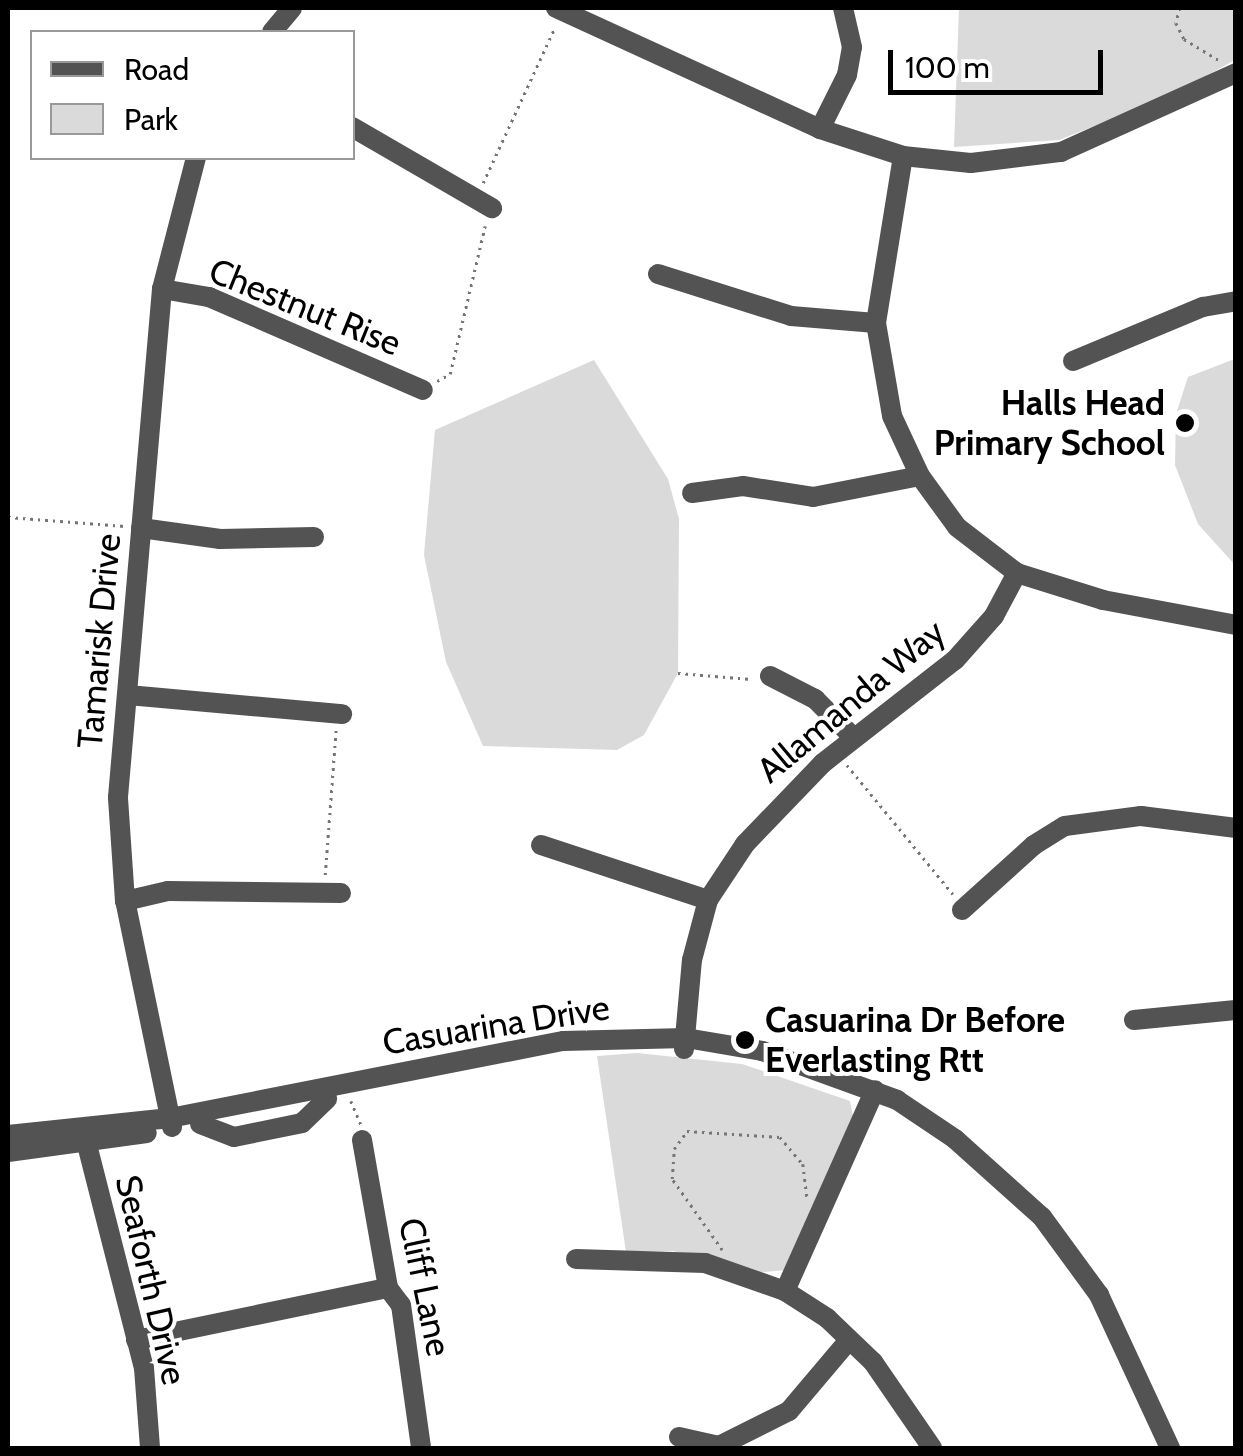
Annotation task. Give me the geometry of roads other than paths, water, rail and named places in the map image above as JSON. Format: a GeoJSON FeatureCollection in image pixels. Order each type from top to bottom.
{"type":"FeatureCollection","features":[{"type":"Feature","properties":{"kind":"street"},"geometry":{"type":"LineString","coordinates":[[274,30],[292,8]]}},
{"type":"Feature","properties":{"kind":"street"},"geometry":{"type":"LineString","coordinates":[[556,8],[604,17],[820,130],[904,156],[971,163],[1061,152],[1232,71]]}},
{"type":"Feature","properties":{"kind":"street"},"geometry":{"type":"LineString","coordinates":[[820,130],[847,75],[852,47],[843,8]]}},
{"type":"Feature","properties":{"kind":"street"},"geometry":{"type":"LineString","coordinates":[[355,129],[441,184],[492,208]]}},
{"type":"Feature","properties":{"kind":"street"},"geometry":{"type":"LineString","coordinates":[[904,156],[876,323],[892,416],[920,476],[958,527],[1017,572],[1103,600],[1236,625]]}},
{"type":"Feature","properties":{"kind":"street","name":"Tamarisk Drive"},"geometry":{"type":"LineString","coordinates":[[171,1124],[125,900],[118,797],[162,289],[195,160]]}},
{"type":"Feature","properties":{"kind":"street"},"geometry":{"type":"LineString","coordinates":[[658,274],[791,316],[876,323]]}},
{"type":"Feature","properties":{"kind":"street","name":"Chestnut Rise"},"geometry":{"type":"LineString","coordinates":[[162,289],[210,298],[422,390]]}},
{"type":"Feature","properties":{"kind":"street"},"geometry":{"type":"LineString","coordinates":[[1073,361],[1203,307],[1236,301]]}},
{"type":"Feature","properties":{"kind":"street"},"geometry":{"type":"LineString","coordinates":[[692,492],[743,486],[813,497],[920,476]]}},
{"type":"Feature","properties":{"kind":"street"},"geometry":{"type":"LineString","coordinates":[[141,528],[220,539],[314,537]]}},
{"type":"Feature","properties":{"kind":"street","name":"Allamanda Way"},"geometry":{"type":"LineString","coordinates":[[685,1044],[692,960],[708,900],[779,802],[955,660],[994,616],[1017,572]]}},
{"type":"Feature","properties":{"kind":"street"},"geometry":{"type":"LineString","coordinates":[[770,676],[815,700],[854,738]]}},
{"type":"Feature","properties":{"kind":"street"},"geometry":{"type":"LineString","coordinates":[[128,695],[342,714]]}},
{"type":"Feature","properties":{"kind":"street"},"geometry":{"type":"LineString","coordinates":[[962,910],[994,877],[1065,826],[1141,816],[1236,828]]}},
{"type":"Feature","properties":{"kind":"street"},"geometry":{"type":"LineString","coordinates":[[541,845],[708,900]]}},
{"type":"Feature","properties":{"kind":"street"},"geometry":{"type":"LineString","coordinates":[[125,900],[168,891],[333,893]]}},
{"type":"Feature","properties":{"kind":"street"},"geometry":{"type":"LineString","coordinates":[[1134,1020],[1236,1010]]}},
{"type":"Feature","properties":{"kind":"street","name":"Casuarina Drive"},"geometry":{"type":"LineString","coordinates":[[8,1152],[84,1135],[171,1124],[564,1041],[685,1044],[762,1051],[872,1096],[955,1139],[1057,1234],[1114,1322],[1170,1448]]}},
{"type":"Feature","properties":{"kind":"street","name":"Casuarina Drive"},"geometry":{"type":"LineString","coordinates":[[171,1124],[200,1124],[549,1054],[685,1044]]}},
{"type":"Feature","properties":{"kind":"street"},"geometry":{"type":"LineString","coordinates":[[786,1292],[872,1096]]}},
{"type":"Feature","properties":{"kind":"street","name":"Casuarina Drive"},"geometry":{"type":"LineString","coordinates":[[872,1096],[948,1151],[1058,1254],[1092,1305],[1157,1448]]}},
{"type":"Feature","properties":{"kind":"street","name":"Casuarina Drive"},"geometry":{"type":"LineString","coordinates":[[8,1135],[84,1135]]}},
{"type":"Feature","properties":{"kind":"street","name":"Seaforth Drive"},"geometry":{"type":"LineString","coordinates":[[84,1135],[136,1340],[150,1448]]}},
{"type":"Feature","properties":{"kind":"street","name":"Cliff Lane"},"geometry":{"type":"LineString","coordinates":[[362,1140],[388,1288],[402,1305],[420,1448]]}},
{"type":"Feature","properties":{"kind":"street"},"geometry":{"type":"LineString","coordinates":[[576,1259],[706,1263],[786,1292],[873,1362],[932,1448]]}},
{"type":"Feature","properties":{"kind":"street"},"geometry":{"type":"LineString","coordinates":[[136,1340],[388,1288]]}},
{"type":"Feature","properties":{"kind":"street"},"geometry":{"type":"LineString","coordinates":[[679,1436],[720,1446],[789,1411],[850,1340]]}},
{"type":"Feature","properties":{"kind":"place","name":"Halls Head Primary School"},"geometry":{"type":"Point","coordinates":[1185,423]}},
{"type":"Feature","properties":{"kind":"place","name":"Casuarina Dr Before Everlasting Rtt"},"geometry":{"type":"Point","coordinates":[745,1040]}}]}
